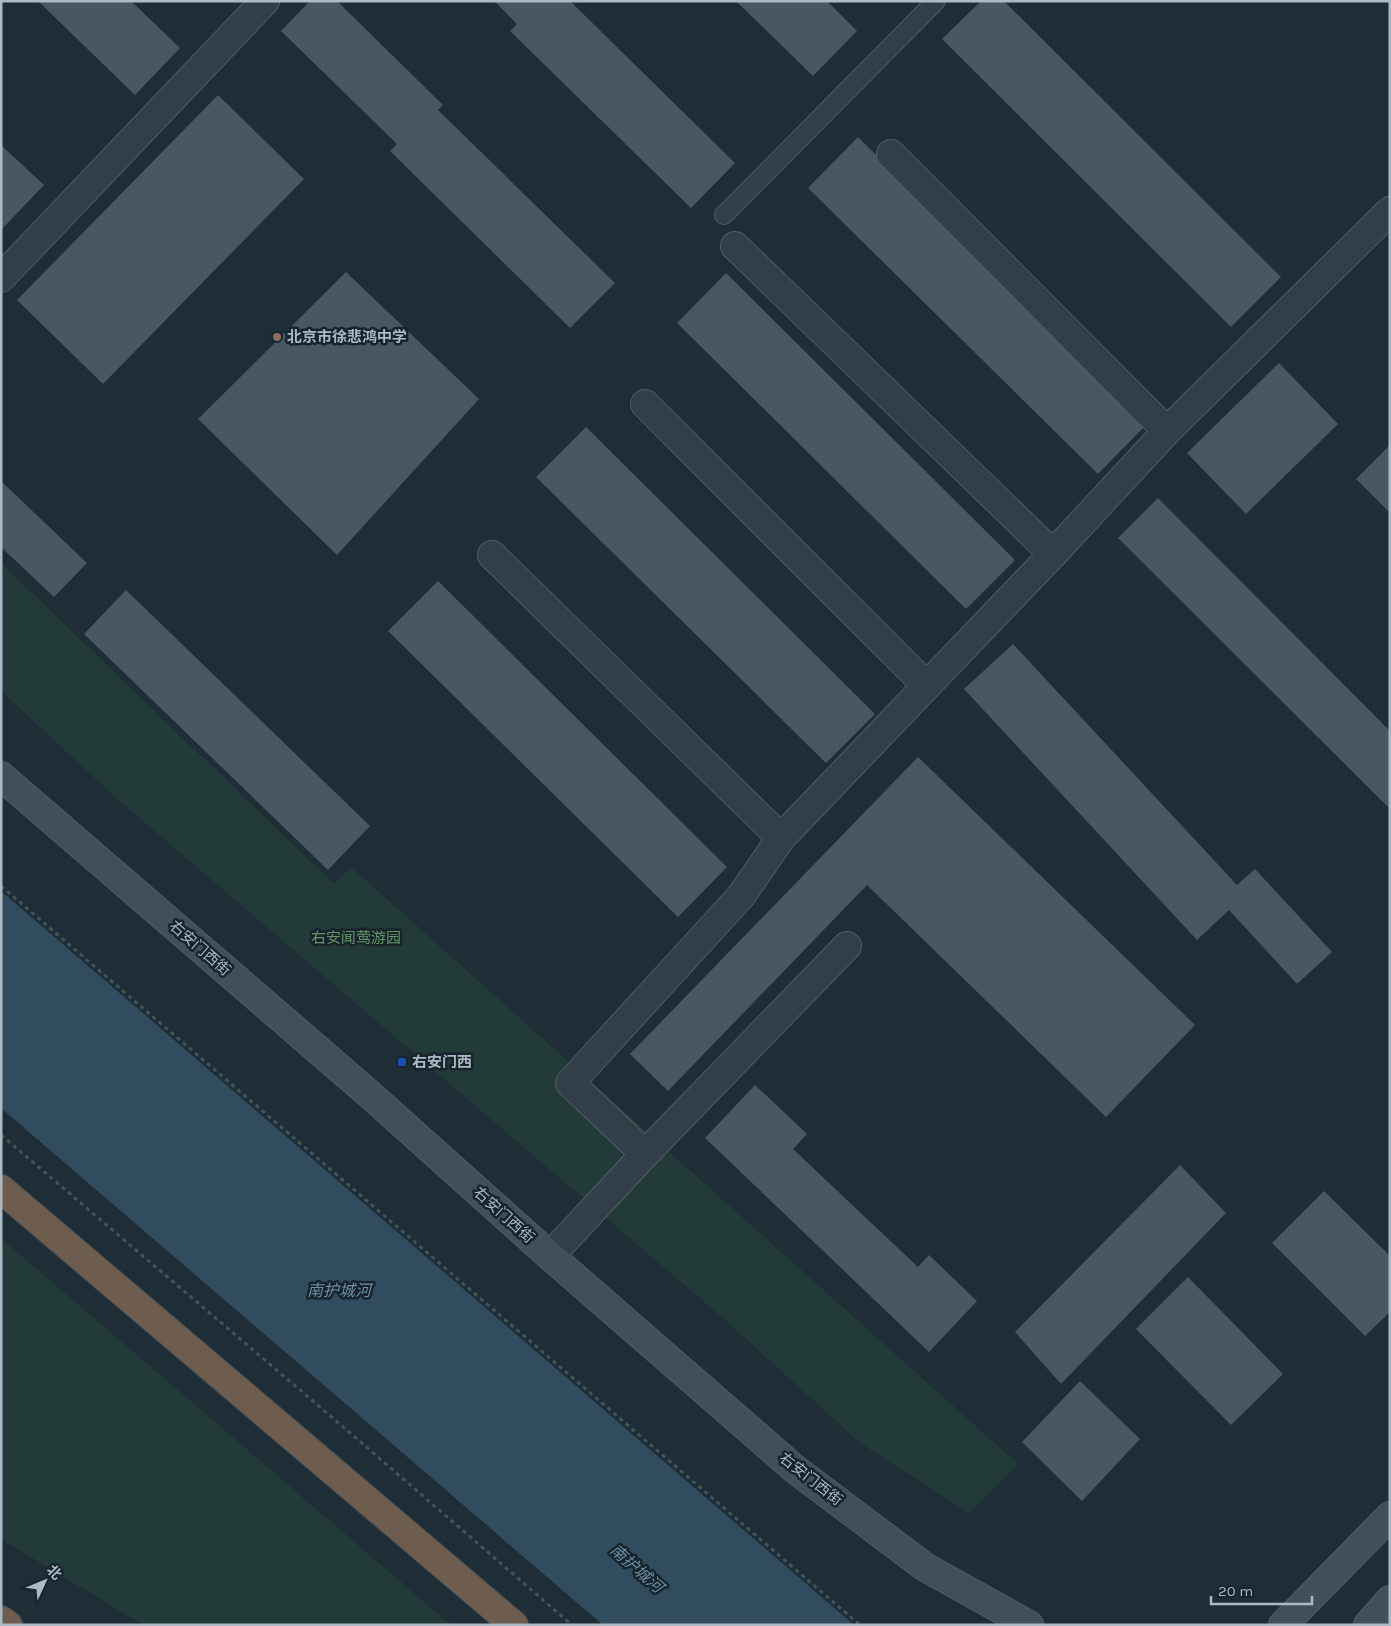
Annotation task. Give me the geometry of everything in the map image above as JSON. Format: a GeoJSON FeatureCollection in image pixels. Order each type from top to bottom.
{"type":"FeatureCollection","features":[{"type":"Feature","properties":{"kind":"highway"},"geometry":{"type":"LineString","coordinates":[[1,1188],[514,1625]]}},
{"type":"Feature","properties":{"kind":"highway"},"geometry":{"type":"LineString","coordinates":[[1,1620],[8,1625]]}},
{"type":"Feature","properties":{"kind":"street"},"geometry":{"type":"LineString","coordinates":[[1,278],[265,1]]}},
{"type":"Feature","properties":{"kind":"street"},"geometry":{"type":"LineString","coordinates":[[891,154],[1167,431]]}},
{"type":"Feature","properties":{"kind":"street"},"geometry":{"type":"LineString","coordinates":[[646,1154],[570,1084],[741,896],[781,838],[1053,554],[1167,431],[1390,210]]}},
{"type":"Feature","properties":{"kind":"street"},"geometry":{"type":"LineString","coordinates":[[735,246],[1053,554]]}},
{"type":"Feature","properties":{"kind":"street"},"geometry":{"type":"LineString","coordinates":[[645,404],[926,685]]}},
{"type":"Feature","properties":{"kind":"street"},"geometry":{"type":"LineString","coordinates":[[492,554],[781,838]]}},
{"type":"Feature","properties":{"kind":"street","name":"右安门西街"},"geometry":{"type":"LineString","coordinates":[[1,776],[368,1093],[550,1256],[796,1470],[924,1567],[1029,1625]]}},
{"type":"Feature","properties":{"kind":"street"},"geometry":{"type":"LineString","coordinates":[[550,1256],[847,946]]}},
{"type":"Feature","properties":{"kind":"street"},"geometry":{"type":"LineString","coordinates":[[1283,1625],[1390,1516]]}},
{"type":"Feature","properties":{"kind":"street"},"geometry":{"type":"LineString","coordinates":[[1368,1625],[1390,1600]]}},
{"type":"Feature","properties":{"kind":"lane"},"geometry":{"type":"LineString","coordinates":[[724,215],[936,1]]}},
{"type":"Feature","properties":{"kind":"path"},"geometry":{"type":"LineString","coordinates":[[1,886],[860,1625]]}},
{"type":"Feature","properties":{"kind":"path"},"geometry":{"type":"LineString","coordinates":[[1,1136],[342,1425],[572,1625]]}},
{"type":"Feature","properties":{"kind":"green space","name":"右安闻莺游园"},"geometry":{"type":"Polygon","coordinates":[[[1,563],[334,884],[351,867],[1018,1464],[969,1513],[860,1443],[722,1317],[115,797],[1,691],[1,563]]]}},
{"type":"Feature","properties":{"kind":"green space"},"geometry":{"type":"Polygon","coordinates":[[[1,1238],[451,1625],[143,1625],[1,1539],[1,1238]]]}},
{"type":"Feature","properties":{"kind":"water","name":"南护城河"},"geometry":{"type":"Polygon","coordinates":[[[1,891],[854,1625],[603,1625],[1,1108],[1,891]]]}},
{"type":"Feature","properties":{"kind":"building"},"geometry":{"type":"Polygon","coordinates":[[[38,1],[131,1],[180,48],[135,95],[38,1]]]}},
{"type":"Feature","properties":{"kind":"building"},"geometry":{"type":"Polygon","coordinates":[[[310,1],[337,1],[443,105],[438,110],[615,283],[570,328],[390,151],[397,144],[281,31],[310,1]]]}},
{"type":"Feature","properties":{"kind":"building"},"geometry":{"type":"Polygon","coordinates":[[[494,1],[570,1],[735,163],[691,208],[510,31],[517,24],[494,1]]]}},
{"type":"Feature","properties":{"kind":"building"},"geometry":{"type":"Polygon","coordinates":[[[736,1],[827,1],[857,31],[813,76],[736,1]]]}},
{"type":"Feature","properties":{"kind":"building"},"geometry":{"type":"Polygon","coordinates":[[[981,1],[1004,1],[1281,277],[1231,327],[942,39],[981,1]]]}},
{"type":"Feature","properties":{"kind":"building"},"geometry":{"type":"Polygon","coordinates":[[[218,95],[304,179],[103,384],[17,300],[218,95]]]}},
{"type":"Feature","properties":{"kind":"building"},"geometry":{"type":"Polygon","coordinates":[[[858,137],[1147,424],[1098,474],[808,188],[858,137]]]}},
{"type":"Feature","properties":{"kind":"building"},"geometry":{"type":"Polygon","coordinates":[[[1,145],[44,185],[1,230],[1,145]]]}},
{"type":"Feature","properties":{"kind":"building"},"geometry":{"type":"Polygon","coordinates":[[[346,272],[479,399],[337,555],[198,419],[346,272]]]}},
{"type":"Feature","properties":{"kind":"building"},"geometry":{"type":"Polygon","coordinates":[[[726,273],[1015,560],[966,609],[677,323],[726,273]]]}},
{"type":"Feature","properties":{"kind":"building"},"geometry":{"type":"Polygon","coordinates":[[[1279,363],[1338,424],[1246,514],[1187,453],[1279,363]]]}},
{"type":"Feature","properties":{"kind":"building"},"geometry":{"type":"Polygon","coordinates":[[[586,427],[875,714],[826,763],[536,477],[586,427]]]}},
{"type":"Feature","properties":{"kind":"building"},"geometry":{"type":"Polygon","coordinates":[[[1390,445],[1390,513],[1356,479],[1390,445]]]}},
{"type":"Feature","properties":{"kind":"building"},"geometry":{"type":"Polygon","coordinates":[[[1,481],[87,563],[54,597],[1,547],[1,481]]]}},
{"type":"Feature","properties":{"kind":"building"},"geometry":{"type":"Polygon","coordinates":[[[1158,498],[1390,731],[1390,809],[1118,538],[1158,498]]]}},
{"type":"Feature","properties":{"kind":"building"},"geometry":{"type":"Polygon","coordinates":[[[438,581],[727,867],[678,917],[388,631],[438,581]]]}},
{"type":"Feature","properties":{"kind":"building"},"geometry":{"type":"Polygon","coordinates":[[[126,590],[370,826],[328,870],[84,634],[126,590]]]}},
{"type":"Feature","properties":{"kind":"building"},"geometry":{"type":"Polygon","coordinates":[[[1013,644],[1237,885],[1255,869],[1332,952],[1297,984],[1229,910],[1197,940],[964,689],[1013,644]]]}},
{"type":"Feature","properties":{"kind":"building"},"geometry":{"type":"Polygon","coordinates":[[[918,757],[1195,1025],[1106,1117],[867,885],[668,1091],[630,1054],[918,757]]]}},
{"type":"Feature","properties":{"kind":"building"},"geometry":{"type":"Polygon","coordinates":[[[755,1085],[807,1134],[793,1149],[918,1267],[929,1255],[977,1301],[929,1352],[705,1138],[755,1085]]]}},
{"type":"Feature","properties":{"kind":"building"},"geometry":{"type":"Polygon","coordinates":[[[1180,1165],[1226,1213],[1061,1384],[1015,1332],[1180,1165]]]}},
{"type":"Feature","properties":{"kind":"building"},"geometry":{"type":"Polygon","coordinates":[[[1324,1191],[1390,1256],[1390,1312],[1365,1336],[1272,1243],[1324,1191]]]}},
{"type":"Feature","properties":{"kind":"building"},"geometry":{"type":"Polygon","coordinates":[[[1188,1277],[1283,1374],[1231,1425],[1136,1329],[1188,1277]]]}},
{"type":"Feature","properties":{"kind":"building"},"geometry":{"type":"Polygon","coordinates":[[[1080,1381],[1140,1439],[1082,1501],[1022,1442],[1080,1381]]]}},
{"type":"Feature","properties":{"kind":"place","name":"北京市徐悲鸿中学"},"geometry":{"type":"Point","coordinates":[277,337]}},
{"type":"Feature","properties":{"kind":"place","name":"右安门西"},"geometry":{"type":"Point","coordinates":[402,1062]}}]}
